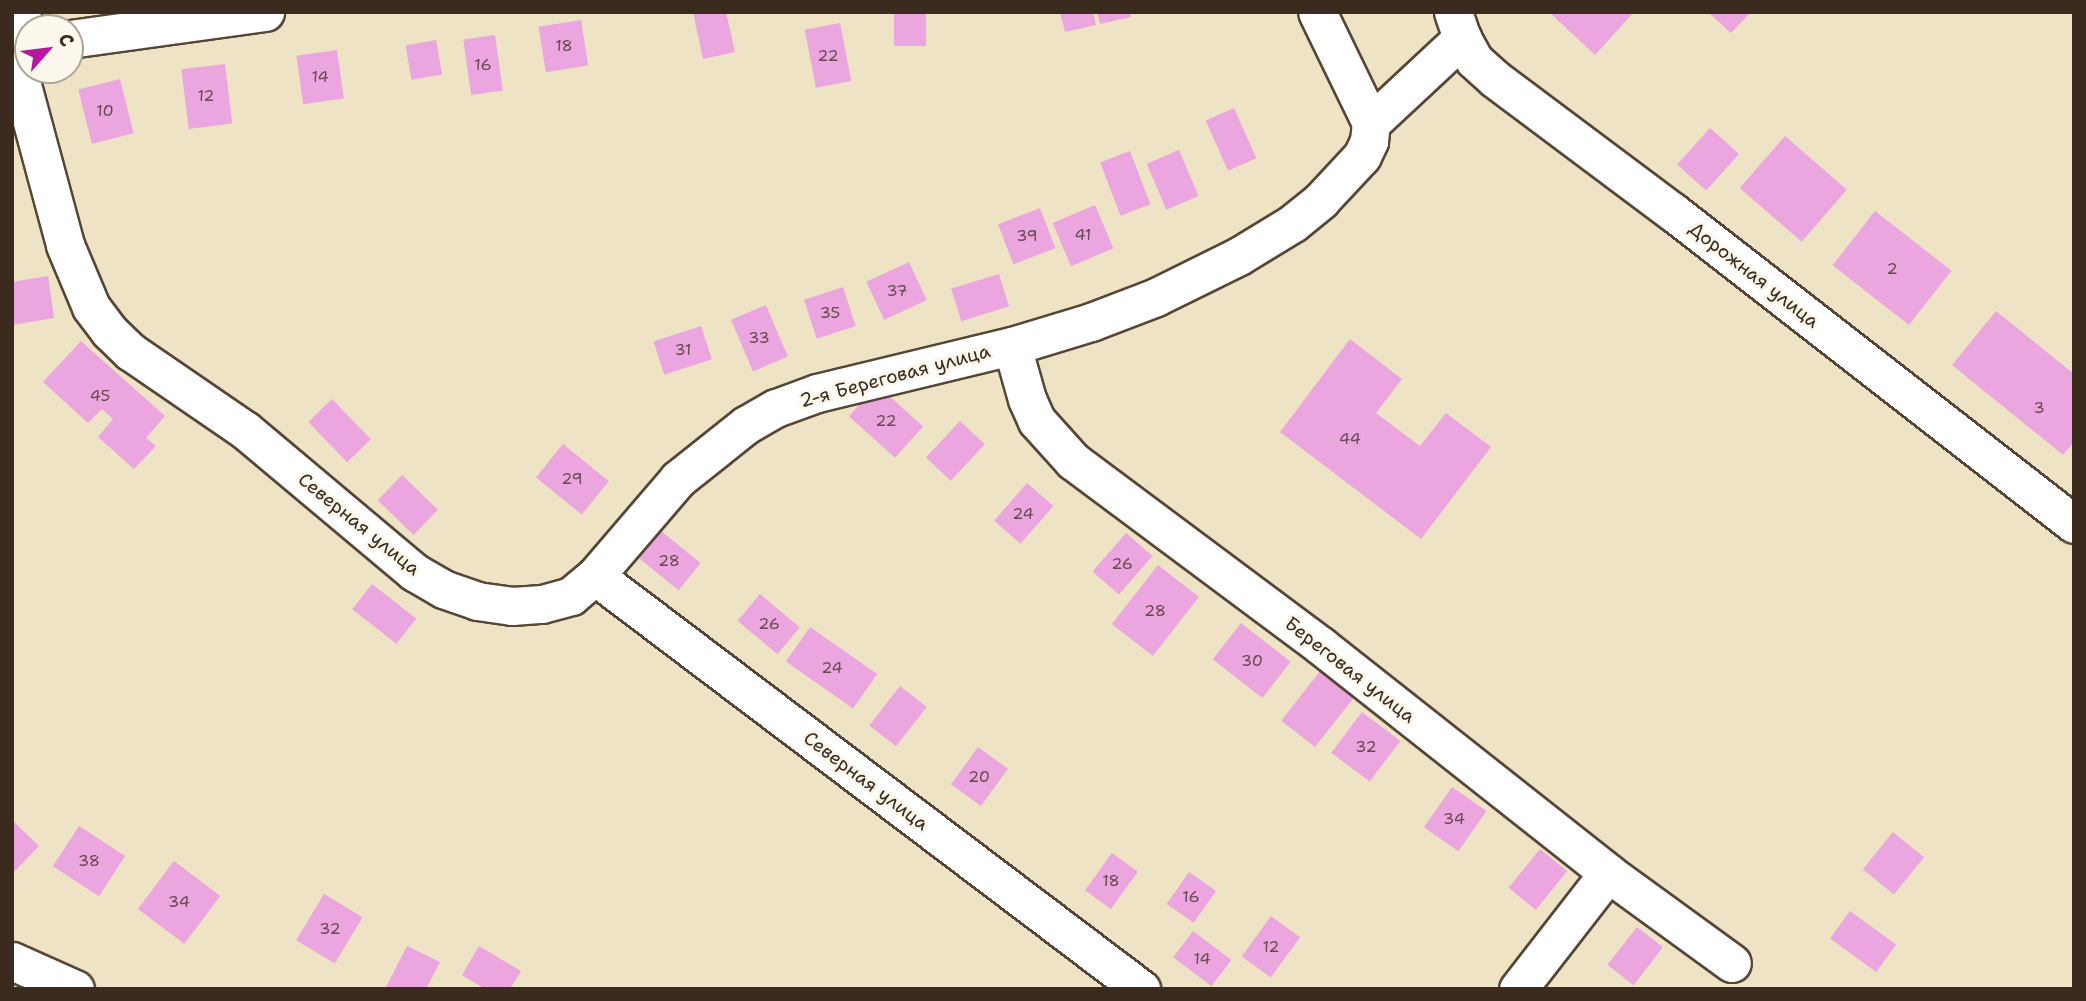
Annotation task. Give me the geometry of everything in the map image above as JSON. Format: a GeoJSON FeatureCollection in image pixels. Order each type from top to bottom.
{"type":"FeatureCollection","features":[{"type":"Feature","properties":{"kind":"street"},"geometry":{"type":"LineString","coordinates":[[84,37],[265,12]]}},
{"type":"Feature","properties":{"kind":"street"},"geometry":{"type":"LineString","coordinates":[[1317,12],[1371,123],[1457,25]]}},
{"type":"Feature","properties":{"kind":"street","name":"Дорожная улица"},"geometry":{"type":"LineString","coordinates":[[1457,25],[1474,60],[1495,79],[1673,212],[2074,524]]}},
{"type":"Feature","properties":{"kind":"street","name":"Северная улица"},"geometry":{"type":"LineString","coordinates":[[12,48],[34,135],[77,279],[91,307],[131,352],[245,430],[376,541],[443,589],[477,601],[512,606],[542,604],[571,596],[595,576],[1141,989]]}},
{"type":"Feature","properties":{"kind":"street","name":"2-я Береговая улица"},"geometry":{"type":"LineString","coordinates":[[595,576],[678,479],[746,425],[776,408],[817,393],[1012,346],[1091,322],[1156,297],[1239,256],[1293,223],[1321,200],[1362,156],[1369,141],[1371,123]]}},
{"type":"Feature","properties":{"kind":"street","name":"Береговая улица"},"geometry":{"type":"LineString","coordinates":[[1012,346],[1027,399],[1037,421],[1073,461],[1321,646],[1608,873],[1732,963]]}},
{"type":"Feature","properties":{"kind":"street"},"geometry":{"type":"LineString","coordinates":[[1518,989],[1608,873]]}},
{"type":"Feature","properties":{"kind":"street"},"geometry":{"type":"LineString","coordinates":[[12,961],[75,989]]}},
{"type":"Feature","properties":{"kind":"building"},"geometry":{"type":"Polygon","coordinates":[[[693,12],[726,12],[735,52],[703,59],[693,12]]]}},
{"type":"Feature","properties":{"kind":"building"},"geometry":{"type":"Polygon","coordinates":[[[894,12],[926,12],[926,46],[894,46],[894,12]]]}},
{"type":"Feature","properties":{"kind":"building"},"geometry":{"type":"Polygon","coordinates":[[[1060,12],[1093,12],[1096,25],[1065,32],[1060,12]]]}},
{"type":"Feature","properties":{"kind":"building"},"geometry":{"type":"Polygon","coordinates":[[[1097,12],[1130,12],[1131,17],[1100,24],[1097,12]]]}},
{"type":"Feature","properties":{"kind":"building"},"geometry":{"type":"Polygon","coordinates":[[[1549,12],[1634,12],[1595,55],[1549,12]]]}},
{"type":"Feature","properties":{"kind":"building"},"geometry":{"type":"Polygon","coordinates":[[[1708,12],[1751,12],[1731,33],[1708,12]]]}},
{"type":"Feature","properties":{"kind":"building"},"geometry":{"type":"Polygon","coordinates":[[[581,20],[588,65],[546,72],[539,27],[581,20]]]}},
{"type":"Feature","properties":{"kind":"building"},"geometry":{"type":"Polygon","coordinates":[[[840,23],[851,81],[816,88],[805,30],[840,23]]]}},
{"type":"Feature","properties":{"kind":"building"},"geometry":{"type":"Polygon","coordinates":[[[495,35],[503,90],[471,95],[463,39],[495,35]]]}},
{"type":"Feature","properties":{"kind":"building"},"geometry":{"type":"Polygon","coordinates":[[[436,40],[442,74],[412,80],[405,45],[436,40]]]}},
{"type":"Feature","properties":{"kind":"building"},"geometry":{"type":"Polygon","coordinates":[[[337,50],[344,99],[303,104],[296,56],[337,50]]]}},
{"type":"Feature","properties":{"kind":"building"},"geometry":{"type":"Polygon","coordinates":[[[225,64],[232,124],[189,129],[181,69],[225,64]]]}},
{"type":"Feature","properties":{"kind":"building"},"geometry":{"type":"Polygon","coordinates":[[[120,79],[134,133],[92,144],[78,89],[120,79]]]}},
{"type":"Feature","properties":{"kind":"building"},"geometry":{"type":"Polygon","coordinates":[[[1234,108],[1256,158],[1228,171],[1206,121],[1234,108]]]}},
{"type":"Feature","properties":{"kind":"building"},"geometry":{"type":"Polygon","coordinates":[[[1710,128],[1739,154],[1706,191],[1677,164],[1710,128]]]}},
{"type":"Feature","properties":{"kind":"building"},"geometry":{"type":"Polygon","coordinates":[[[1785,136],[1847,190],[1802,242],[1740,188],[1785,136]]]}},
{"type":"Feature","properties":{"kind":"building"},"geometry":{"type":"Polygon","coordinates":[[[1179,150],[1199,196],[1166,210],[1147,164],[1179,150]]]}},
{"type":"Feature","properties":{"kind":"building"},"geometry":{"type":"Polygon","coordinates":[[[1130,151],[1150,204],[1121,216],[1100,162],[1130,151]]]}},
{"type":"Feature","properties":{"kind":"building"},"geometry":{"type":"Polygon","coordinates":[[[1095,205],[1113,248],[1071,266],[1053,223],[1095,205]]]}},
{"type":"Feature","properties":{"kind":"building"},"geometry":{"type":"Polygon","coordinates":[[[1040,208],[1055,248],[1013,264],[998,224],[1040,208]]]}},
{"type":"Feature","properties":{"kind":"building"},"geometry":{"type":"Polygon","coordinates":[[[1875,211],[1951,271],[1909,325],[1833,265],[1875,211]]]}},
{"type":"Feature","properties":{"kind":"building"},"geometry":{"type":"Polygon","coordinates":[[[909,262],[927,300],[884,320],[866,282],[909,262]]]}},
{"type":"Feature","properties":{"kind":"building"},"geometry":{"type":"Polygon","coordinates":[[[999,274],[1009,307],[961,321],[951,289],[999,274]]]}},
{"type":"Feature","properties":{"kind":"building"},"geometry":{"type":"Polygon","coordinates":[[[48,276],[54,318],[12,325],[12,282],[48,276]]]}},
{"type":"Feature","properties":{"kind":"building"},"geometry":{"type":"Polygon","coordinates":[[[843,287],[856,326],[817,339],[804,300],[843,287]]]}},
{"type":"Feature","properties":{"kind":"building"},"geometry":{"type":"Polygon","coordinates":[[[766,305],[788,357],[753,371],[731,320],[766,305]]]}},
{"type":"Feature","properties":{"kind":"building"},"geometry":{"type":"Polygon","coordinates":[[[1996,311],[2074,374],[2074,442],[2063,455],[1952,365],[1996,311]]]}},
{"type":"Feature","properties":{"kind":"building"},"geometry":{"type":"Polygon","coordinates":[[[701,326],[712,359],[664,375],[653,341],[701,326]]]}},
{"type":"Feature","properties":{"kind":"building"},"geometry":{"type":"Polygon","coordinates":[[[1350,339],[1402,379],[1376,413],[1420,446],[1446,413],[1491,447],[1421,539],[1280,432],[1350,339]]]}},
{"type":"Feature","properties":{"kind":"building"},"geometry":{"type":"Polygon","coordinates":[[[81,341],[165,416],[146,438],[156,446],[134,469],[98,437],[113,419],[102,409],[88,423],[43,382],[81,341]]]}},
{"type":"Feature","properties":{"kind":"building"},"geometry":{"type":"Polygon","coordinates":[[[877,385],[923,426],[895,458],[849,416],[877,385]]]}},
{"type":"Feature","properties":{"kind":"building"},"geometry":{"type":"Polygon","coordinates":[[[332,399],[371,439],[347,462],[308,422],[332,399]]]}},
{"type":"Feature","properties":{"kind":"building"},"geometry":{"type":"Polygon","coordinates":[[[960,421],[985,444],[951,481],[926,458],[960,421]]]}},
{"type":"Feature","properties":{"kind":"building"},"geometry":{"type":"Polygon","coordinates":[[[563,444],[609,481],[582,515],[536,477],[563,444]]]}},
{"type":"Feature","properties":{"kind":"building"},"geometry":{"type":"Polygon","coordinates":[[[402,475],[438,510],[414,535],[378,500],[402,475]]]}},
{"type":"Feature","properties":{"kind":"building"},"geometry":{"type":"Polygon","coordinates":[[[1027,483],[1053,506],[1021,544],[994,521],[1027,483]]]}},
{"type":"Feature","properties":{"kind":"building"},"geometry":{"type":"Polygon","coordinates":[[[661,531],[701,563],[679,590],[639,558],[661,531]]]}},
{"type":"Feature","properties":{"kind":"building"},"geometry":{"type":"Polygon","coordinates":[[[1126,533],[1152,556],[1119,594],[1093,571],[1126,533]]]}},
{"type":"Feature","properties":{"kind":"building"},"geometry":{"type":"Polygon","coordinates":[[[1158,565],[1199,597],[1153,656],[1112,624],[1158,565]]]}},
{"type":"Feature","properties":{"kind":"building"},"geometry":{"type":"Polygon","coordinates":[[[372,584],[416,618],[396,644],[352,609],[372,584]]]}},
{"type":"Feature","properties":{"kind":"building"},"geometry":{"type":"Polygon","coordinates":[[[760,594],[800,627],[777,654],[738,621],[760,594]]]}},
{"type":"Feature","properties":{"kind":"building"},"geometry":{"type":"Polygon","coordinates":[[[1241,623],[1291,662],[1262,698],[1213,659],[1241,623]]]}},
{"type":"Feature","properties":{"kind":"building"},"geometry":{"type":"Polygon","coordinates":[[[810,627],[877,674],[853,708],[786,661],[810,627]]]}},
{"type":"Feature","properties":{"kind":"building"},"geometry":{"type":"Polygon","coordinates":[[[1320,671],[1354,697],[1315,747],[1281,721],[1320,671]]]}},
{"type":"Feature","properties":{"kind":"building"},"geometry":{"type":"Polygon","coordinates":[[[900,686],[927,707],[896,746],[869,725],[900,686]]]}},
{"type":"Feature","properties":{"kind":"building"},"geometry":{"type":"Polygon","coordinates":[[[1362,712],[1400,741],[1370,782],[1331,753],[1362,712]]]}},
{"type":"Feature","properties":{"kind":"building"},"geometry":{"type":"Polygon","coordinates":[[[978,747],[1008,769],[981,806],[951,784],[978,747]]]}},
{"type":"Feature","properties":{"kind":"building"},"geometry":{"type":"Polygon","coordinates":[[[1452,787],[1486,811],[1458,851],[1424,827],[1452,787]]]}},
{"type":"Feature","properties":{"kind":"building"},"geometry":{"type":"Polygon","coordinates":[[[12,820],[39,846],[12,874],[12,820]]]}},
{"type":"Feature","properties":{"kind":"building"},"geometry":{"type":"Polygon","coordinates":[[[79,826],[125,856],[99,896],[53,866],[79,826]]]}},
{"type":"Feature","properties":{"kind":"building"},"geometry":{"type":"Polygon","coordinates":[[[1893,832],[1924,857],[1894,894],[1863,869],[1893,832]]]}},
{"type":"Feature","properties":{"kind":"building"},"geometry":{"type":"Polygon","coordinates":[[[1540,849],[1567,871],[1536,910],[1509,888],[1540,849]]]}},
{"type":"Feature","properties":{"kind":"building"},"geometry":{"type":"Polygon","coordinates":[[[1112,853],[1138,872],[1111,909],[1085,890],[1112,853]]]}},
{"type":"Feature","properties":{"kind":"building"},"geometry":{"type":"Polygon","coordinates":[[[174,861],[220,896],[184,944],[138,909],[174,861]]]}},
{"type":"Feature","properties":{"kind":"building"},"geometry":{"type":"Polygon","coordinates":[[[1189,872],[1216,891],[1194,923],[1167,904],[1189,872]]]}},
{"type":"Feature","properties":{"kind":"building"},"geometry":{"type":"Polygon","coordinates":[[[324,894],[363,917],[335,963],[296,940],[324,894]]]}},
{"type":"Feature","properties":{"kind":"building"},"geometry":{"type":"Polygon","coordinates":[[[1850,911],[1896,945],[1876,972],[1830,939],[1850,911]]]}},
{"type":"Feature","properties":{"kind":"building"},"geometry":{"type":"Polygon","coordinates":[[[1271,916],[1300,937],[1271,978],[1242,956],[1271,916]]]}},
{"type":"Feature","properties":{"kind":"building"},"geometry":{"type":"Polygon","coordinates":[[[1637,927],[1663,947],[1633,985],[1607,965],[1637,927]]]}},
{"type":"Feature","properties":{"kind":"building"},"geometry":{"type":"Polygon","coordinates":[[[1193,931],[1231,960],[1211,986],[1173,957],[1193,931]]]}},
{"type":"Feature","properties":{"kind":"building"},"geometry":{"type":"Polygon","coordinates":[[[407,946],[440,962],[426,989],[385,989],[407,946]]]}},
{"type":"Feature","properties":{"kind":"building"},"geometry":{"type":"Polygon","coordinates":[[[479,946],[521,971],[510,989],[485,989],[462,975],[479,946]]]}}]}
